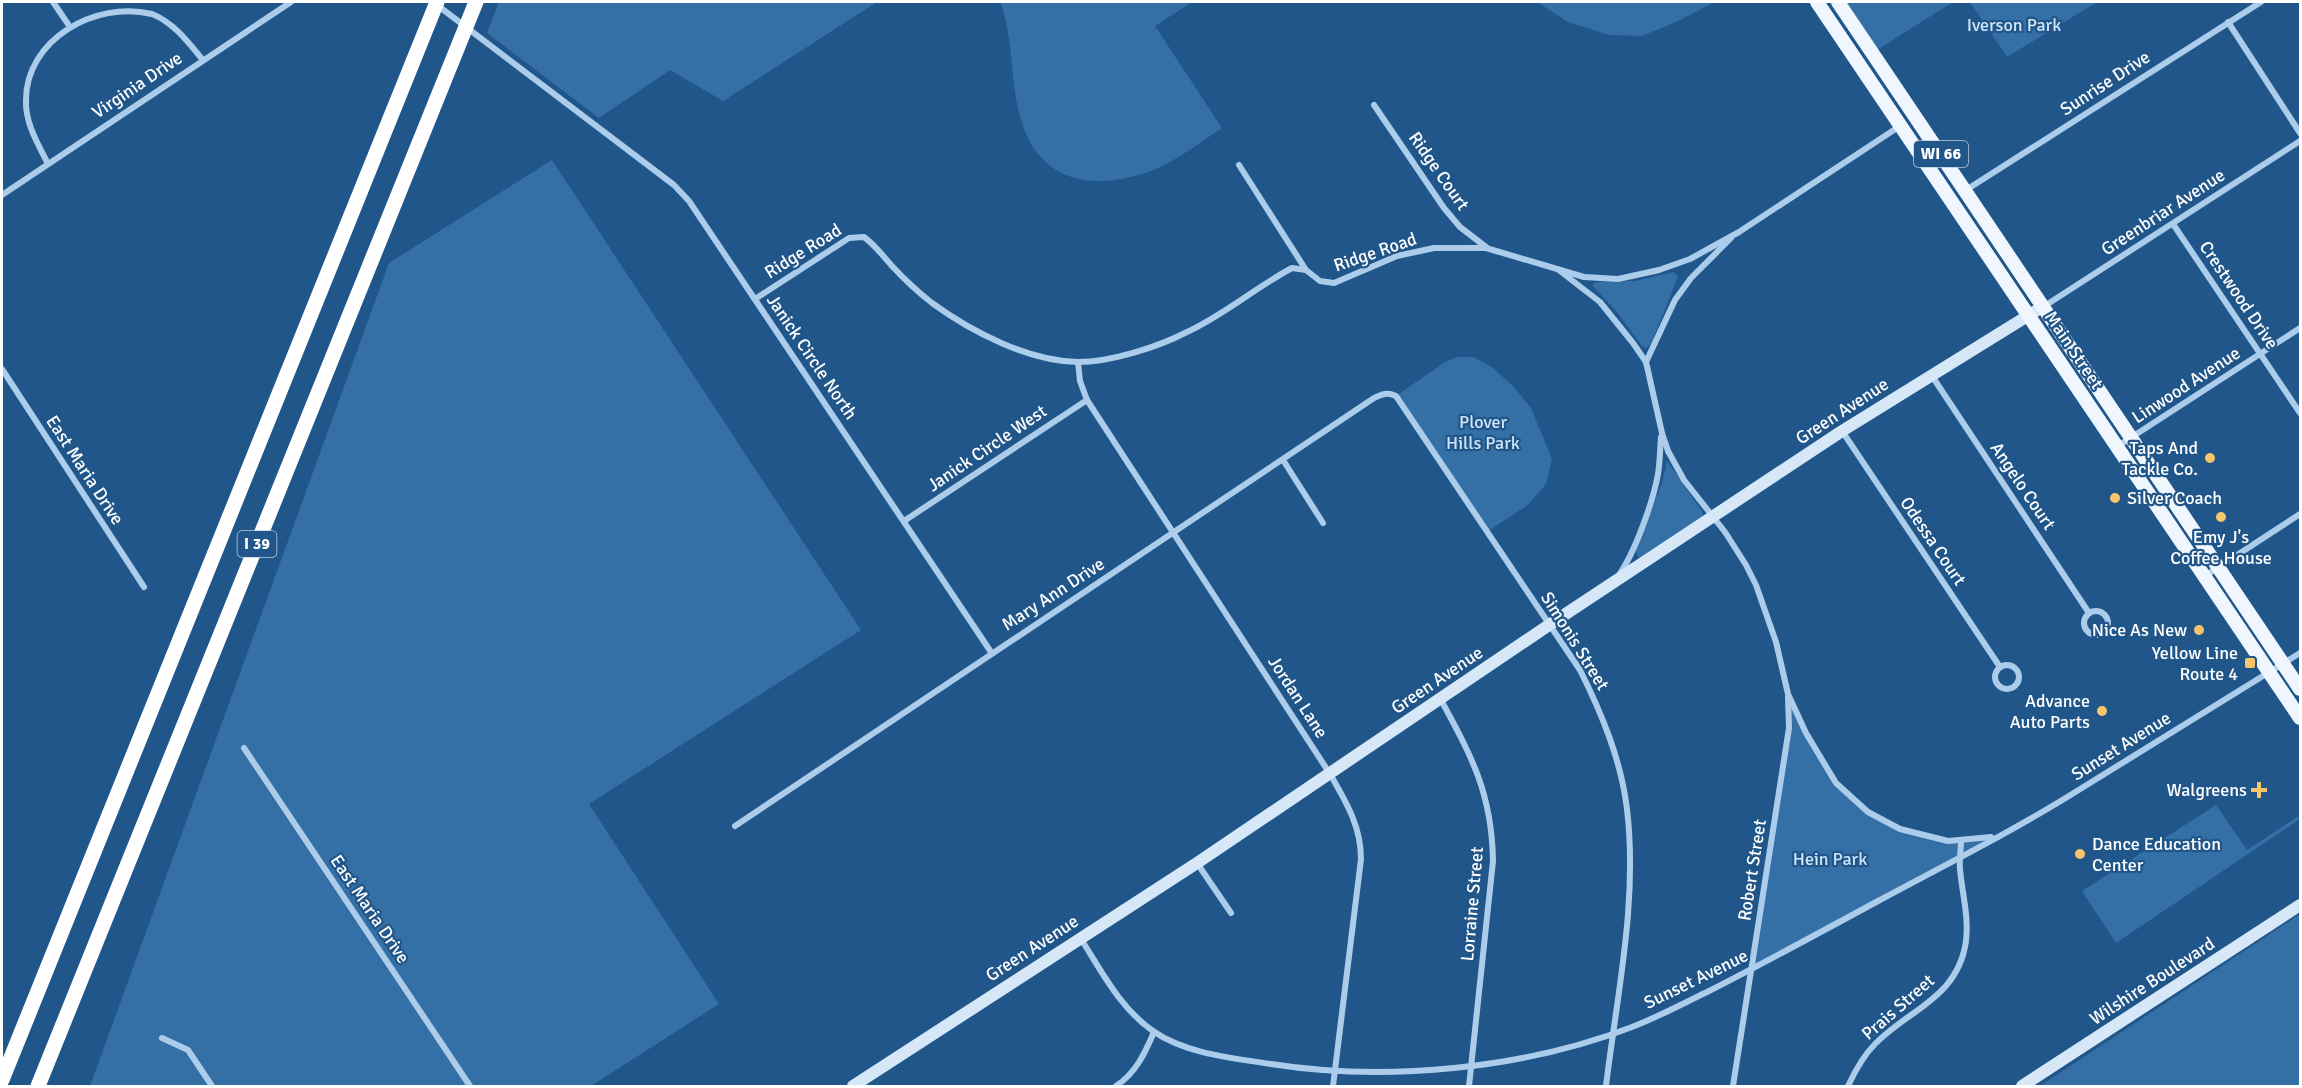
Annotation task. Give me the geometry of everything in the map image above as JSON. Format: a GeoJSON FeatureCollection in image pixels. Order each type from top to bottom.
{"type":"FeatureCollection","features":[{"type":"Feature","properties":{"kind":"highway","name":"I 39"},"geometry":{"type":"LineString","coordinates":[[2,1080],[437,2]]}},
{"type":"Feature","properties":{"kind":"highway","name":"I 39"},"geometry":{"type":"LineString","coordinates":[[38,1086],[476,2]]}},
{"type":"Feature","properties":{"kind":"main road","name":"Main Street"},"geometry":{"type":"LineString","coordinates":[[1817,2],[2301,718]]}},
{"type":"Feature","properties":{"kind":"main road","name":"Main Street"},"geometry":{"type":"LineString","coordinates":[[1838,2],[2042,308],[2301,689]]}},
{"type":"Feature","properties":{"kind":"street"},"geometry":{"type":"LineString","coordinates":[[53,2],[68,24]]}},
{"type":"Feature","properties":{"kind":"street","name":"Virginia Drive"},"geometry":{"type":"LineString","coordinates":[[2,195],[202,59],[291,2]]}},
{"type":"Feature","properties":{"kind":"street","name":"Janick Circle North"},"geometry":{"type":"LineString","coordinates":[[432,2],[674,185],[702,218],[991,652]]}},
{"type":"Feature","properties":{"kind":"street","name":"Sunrise Drive"},"geometry":{"type":"LineString","coordinates":[[1965,190],[2261,2]]}},
{"type":"Feature","properties":{"kind":"street"},"geometry":{"type":"LineString","coordinates":[[48,164],[34,137],[29,119],[25,103],[27,84],[40,52],[68,24],[88,15],[114,9],[135,9],[153,14],[174,27],[202,59]]}},
{"type":"Feature","properties":{"kind":"street"},"geometry":{"type":"LineString","coordinates":[[2228,22],[2301,133]]}},
{"type":"Feature","properties":{"kind":"street","name":"Ridge Court"},"geometry":{"type":"LineString","coordinates":[[1374,105],[1444,208],[1460,227],[1486,248]]}},
{"type":"Feature","properties":{"kind":"street","name":"Ridge Road"},"geometry":{"type":"LineString","coordinates":[[755,299],[849,238],[864,237],[908,282],[963,325],[1000,343],[1044,356],[1078,362],[1127,355],[1188,332],[1285,272],[1299,268],[1306,270],[1320,281],[1334,283],[1397,256],[1434,248],[1486,248],[1584,277],[1618,279],[1659,270],[1690,259],[1738,232],[1901,126]]}},
{"type":"Feature","properties":{"kind":"street","name":"Greenbriar Avenue"},"geometry":{"type":"LineString","coordinates":[[2042,308],[2301,141]]}},
{"type":"Feature","properties":{"kind":"street"},"geometry":{"type":"LineString","coordinates":[[1239,165],[1306,270]]}},
{"type":"Feature","properties":{"kind":"street","name":"Crestwood Drive"},"geometry":{"type":"LineString","coordinates":[[2173,224],[2301,413]]}},
{"type":"Feature","properties":{"kind":"street"},"geometry":{"type":"LineString","coordinates":[[1646,362],[1675,300],[1690,278],[1738,232]]}},
{"type":"Feature","properties":{"kind":"street"},"geometry":{"type":"LineString","coordinates":[[1557,268],[1600,302],[1633,342],[1646,362],[1662,433],[1654,492],[1631,554],[1620,574],[1608,586]]}},
{"type":"Feature","properties":{"kind":"street","name":"Green Avenue"},"geometry":{"type":"LineString","coordinates":[[853,1086],[1197,863],[1549,625],[1842,431],[2042,308]]}},
{"type":"Feature","properties":{"kind":"street","name":"Linwood Avenue"},"geometry":{"type":"LineString","coordinates":[[2117,446],[2301,328]]}},
{"type":"Feature","properties":{"kind":"street","name":"Jordan Lane"},"geometry":{"type":"LineString","coordinates":[[1078,362],[1080,381],[1088,399],[1172,533],[1330,774],[1358,829],[1361,853],[1334,1086]]}},
{"type":"Feature","properties":{"kind":"street","name":"East Maria Drive"},"geometry":{"type":"LineString","coordinates":[[2,369],[144,587]]}},
{"type":"Feature","properties":{"kind":"street","name":"Angelo Court"},"geometry":{"type":"LineString","coordinates":[[1932,376],[2089,613]]}},
{"type":"Feature","properties":{"kind":"street","name":"Mary Ann Drive"},"geometry":{"type":"LineString","coordinates":[[735,826],[991,652],[1374,398],[1390,393]]}},
{"type":"Feature","properties":{"kind":"street","name":"Simonis Street"},"geometry":{"type":"LineString","coordinates":[[1390,393],[1396,396],[1580,670],[1595,700],[1619,770],[1627,807],[1631,858],[1624,958],[1606,1086]]}},
{"type":"Feature","properties":{"kind":"street","name":"Janick Circle West"},"geometry":{"type":"LineString","coordinates":[[904,521],[1088,399]]}},
{"type":"Feature","properties":{"kind":"street","name":"Odessa Court"},"geometry":{"type":"LineString","coordinates":[[1842,431],[2000,667]]}},
{"type":"Feature","properties":{"kind":"street","name":"Robert Street"},"geometry":{"type":"LineString","coordinates":[[1662,433],[1675,466],[1735,547],[1756,585],[1776,642],[1788,694],[1789,728],[1733,1086]]}},
{"type":"Feature","properties":{"kind":"street"},"geometry":{"type":"LineString","coordinates":[[1282,460],[1323,523]]}},
{"type":"Feature","properties":{"kind":"street"},"geometry":{"type":"LineString","coordinates":[[2205,576],[2301,514]]}},
{"type":"Feature","properties":{"kind":"street","name":"Angelo Court"},"geometry":{"type":"LineString","coordinates":[[2097,610],[2107,617],[2108,625],[2104,633],[2093,635],[2086,630],[2084,619],[2089,613],[2097,610]]}},
{"type":"Feature","properties":{"kind":"street","name":"Sunset Avenue"},"geometry":{"type":"LineString","coordinates":[[1081,938],[1116,994],[1138,1019],[1154,1032],[1177,1043],[1222,1056],[1336,1072],[1471,1067],[1579,1045],[1612,1035],[1659,1015],[1752,969],[1999,836],[2077,791],[2301,653]]}},
{"type":"Feature","properties":{"kind":"street","name":"Robert Street"},"geometry":{"type":"LineString","coordinates":[[1788,694],[1806,733],[1836,783],[1868,812],[1900,829],[1948,841],[1999,836]]}},
{"type":"Feature","properties":{"kind":"street","name":"Lorraine Street"},"geometry":{"type":"LineString","coordinates":[[1441,700],[1470,751],[1480,775],[1491,817],[1493,839],[1493,861],[1469,1086]]}},
{"type":"Feature","properties":{"kind":"street","name":"East Maria Drive"},"geometry":{"type":"LineString","coordinates":[[244,748],[470,1086]]}},
{"type":"Feature","properties":{"kind":"street","name":"Prais Street"},"geometry":{"type":"LineString","coordinates":[[1848,1086],[1864,1057],[1875,1044],[1933,1000],[1957,970],[1966,942],[1967,927],[1959,867],[1961,841]]}},
{"type":"Feature","properties":{"kind":"street"},"geometry":{"type":"LineString","coordinates":[[1197,863],[1231,913]]}},
{"type":"Feature","properties":{"kind":"street","name":"Wilshire Boulevard"},"geometry":{"type":"LineString","coordinates":[[2022,1086],[2301,904]]}},
{"type":"Feature","properties":{"kind":"street"},"geometry":{"type":"LineString","coordinates":[[1116,1086],[1130,1076],[1138,1065],[1154,1032]]}},
{"type":"Feature","properties":{"kind":"street"},"geometry":{"type":"LineString","coordinates":[[162,1038],[188,1050],[212,1086]]}},
{"type":"Feature","properties":{"kind":"green space"},"geometry":{"type":"Polygon","coordinates":[[[499,2],[877,2],[723,101],[670,70],[599,118],[487,33],[499,2]]]}},
{"type":"Feature","properties":{"kind":"green space"},"geometry":{"type":"Polygon","coordinates":[[[1000,2],[1192,2],[1155,26],[1222,128],[1167,163],[1130,177],[1093,181],[1060,172],[1046,163],[1034,149],[1025,131],[1016,99],[1008,34],[1000,2]]]}},
{"type":"Feature","properties":{"kind":"green space"},"geometry":{"type":"Polygon","coordinates":[[[1537,2],[1715,2],[1642,36],[1609,35],[1568,22],[1537,2]]]}},
{"type":"Feature","properties":{"kind":"green space","name":"Iverson Park"},"geometry":{"type":"Polygon","coordinates":[[[1838,2],[1953,2],[1872,53],[1838,2]]]}},
{"type":"Feature","properties":{"kind":"green space","name":"Iverson Park"},"geometry":{"type":"Polygon","coordinates":[[[1970,2],[2097,2],[2007,57],[1970,2]]]}},
{"type":"Feature","properties":{"kind":"green space"},"geometry":{"type":"Polygon","coordinates":[[[552,160],[861,630],[589,804],[719,1004],[591,1086],[90,1086],[389,263],[552,160]]]}},
{"type":"Feature","properties":{"kind":"green space"},"geometry":{"type":"Polygon","coordinates":[[[1674,272],[1678,277],[1651,344],[1646,348],[1592,285],[1596,282],[1635,281],[1674,272]]]}},
{"type":"Feature","properties":{"kind":"green space","name":"Plover Hills Park"},"geometry":{"type":"Polygon","coordinates":[[[1457,357],[1474,357],[1493,368],[1513,386],[1531,408],[1552,459],[1546,484],[1528,505],[1488,531],[1396,396],[1445,362],[1457,357]]]}},
{"type":"Feature","properties":{"kind":"green space"},"geometry":{"type":"Polygon","coordinates":[[[1667,461],[1702,511],[1703,516],[1639,558],[1635,551],[1662,483],[1667,461]]]}},
{"type":"Feature","properties":{"kind":"green space","name":"Hein Park"},"geometry":{"type":"Polygon","coordinates":[[[1788,694],[1837,783],[1884,821],[1948,841],[1999,835],[1752,969],[1789,728],[1788,694]]]}},
{"type":"Feature","properties":{"kind":"green space"},"geometry":{"type":"Polygon","coordinates":[[[2216,805],[2247,850],[2300,815],[2300,819],[2116,943],[2082,891],[2216,805]]]}},
{"type":"Feature","properties":{"kind":"green space"},"geometry":{"type":"Polygon","coordinates":[[[2300,914],[2300,1086],[2040,1086],[2300,914]]]}},
{"type":"Feature","properties":{"kind":"place","name":"Taps And Tackle Co."},"geometry":{"type":"Point","coordinates":[2210,458]}},
{"type":"Feature","properties":{"kind":"place","name":"Silver Coach"},"geometry":{"type":"Point","coordinates":[2115,498]}},
{"type":"Feature","properties":{"kind":"place","name":"Emy J's Coffee House"},"geometry":{"type":"Point","coordinates":[2221,517]}},
{"type":"Feature","properties":{"kind":"place","name":"Nice As New"},"geometry":{"type":"Point","coordinates":[2199,630]}},
{"type":"Feature","properties":{"kind":"place","name":"Yellow Line Route 4"},"geometry":{"type":"Point","coordinates":[2250,663]}},
{"type":"Feature","properties":{"kind":"place","name":"Advance Auto Parts"},"geometry":{"type":"Point","coordinates":[2102,711]}},
{"type":"Feature","properties":{"kind":"place","name":"Walgreens"},"geometry":{"type":"Point","coordinates":[2259,790]}},
{"type":"Feature","properties":{"kind":"place","name":"Dance Education Center"},"geometry":{"type":"Point","coordinates":[2080,854]}}]}
